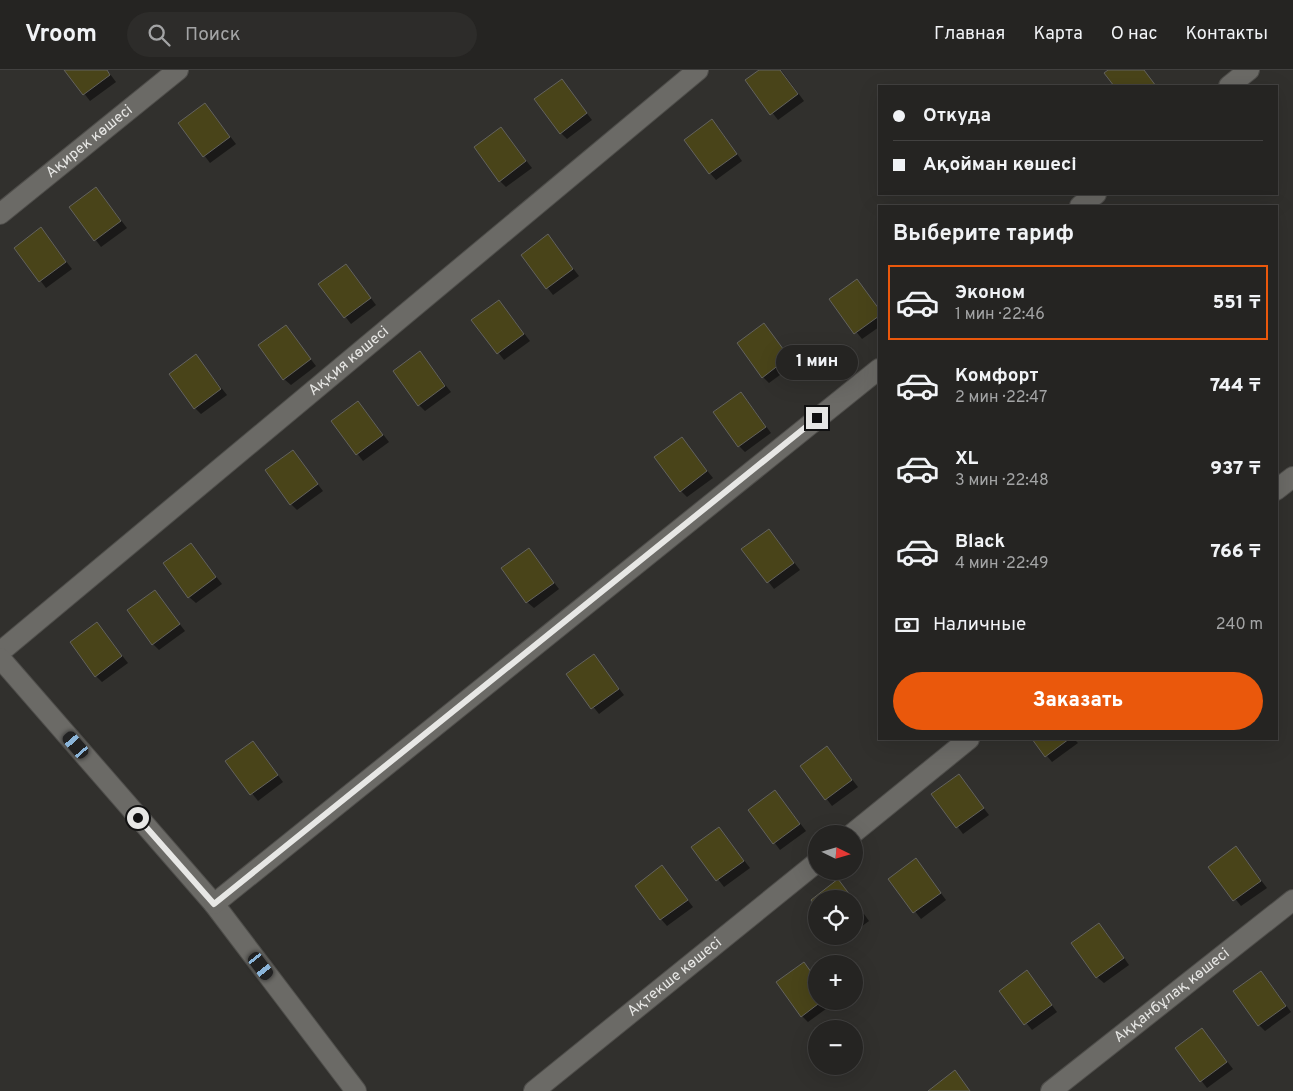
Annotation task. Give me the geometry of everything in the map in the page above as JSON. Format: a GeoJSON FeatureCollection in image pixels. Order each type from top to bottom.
{"type":"FeatureCollection","features":[{"type":"Feature","properties":{"kind":"street","name":"Ақирек көшесі"},"geometry":{"type":"LineString","coordinates":[[0,214],[178,70]]}},
{"type":"Feature","properties":{"kind":"street","name":"Аққия көшесі"},"geometry":{"type":"LineString","coordinates":[[0,652],[698,70]]}},
{"type":"Feature","properties":{"kind":"street"},"geometry":{"type":"LineString","coordinates":[[1230,85],[1249,70]]}},
{"type":"Feature","properties":{"kind":"street"},"geometry":{"type":"LineString","coordinates":[[1081,205],[1095,195]]}},
{"type":"Feature","properties":{"kind":"street"},"geometry":{"type":"LineString","coordinates":[[214,904],[878,370]]}},
{"type":"Feature","properties":{"kind":"street"},"geometry":{"type":"LineString","coordinates":[[1278,488],[1293,477]]}},
{"type":"Feature","properties":{"kind":"street"},"geometry":{"type":"LineString","coordinates":[[0,658],[214,904],[356,1091]]}},
{"type":"Feature","properties":{"kind":"street"},"geometry":{"type":"LineString","coordinates":[[863,825],[968,740]]}},
{"type":"Feature","properties":{"kind":"street","name":"Ақтекше көшесі"},"geometry":{"type":"LineString","coordinates":[[534,1091],[808,868]]}},
{"type":"Feature","properties":{"kind":"street","name":"Аққанбұлақ көшесі"},"geometry":{"type":"LineString","coordinates":[[1051,1091],[1293,900]]}},
{"type":"Feature","properties":{"kind":"building"},"geometry":{"type":"Polygon","coordinates":[[[64,70],[107,70],[110,75],[83,95],[64,70]]]}},
{"type":"Feature","properties":{"kind":"building"},"geometry":{"type":"Polygon","coordinates":[[[759,70],[780,70],[798,94],[770,115],[745,80],[759,70]]]}},
{"type":"Feature","properties":{"kind":"building"},"geometry":{"type":"Polygon","coordinates":[[[1108,70],[1144,70],[1155,85],[1113,85],[1104,73],[1108,70]]]}},
{"type":"Feature","properties":{"kind":"building"},"geometry":{"type":"Polygon","coordinates":[[[562,79],[587,113],[560,134],[534,99],[562,79]]]}},
{"type":"Feature","properties":{"kind":"building"},"geometry":{"type":"Polygon","coordinates":[[[205,103],[230,137],[203,157],[178,123],[205,103]]]}},
{"type":"Feature","properties":{"kind":"building"},"geometry":{"type":"Polygon","coordinates":[[[712,119],[737,154],[709,174],[684,140],[712,119]]]}},
{"type":"Feature","properties":{"kind":"building"},"geometry":{"type":"Polygon","coordinates":[[[501,127],[526,161],[499,182],[474,147],[501,127]]]}},
{"type":"Feature","properties":{"kind":"building"},"geometry":{"type":"Polygon","coordinates":[[[96,187],[121,221],[94,241],[69,207],[96,187]]]}},
{"type":"Feature","properties":{"kind":"building"},"geometry":{"type":"Polygon","coordinates":[[[41,227],[66,262],[39,282],[14,248],[41,227]]]}},
{"type":"Feature","properties":{"kind":"building"},"geometry":{"type":"Polygon","coordinates":[[[548,234],[573,269],[546,289],[521,255],[548,234]]]}},
{"type":"Feature","properties":{"kind":"building"},"geometry":{"type":"Polygon","coordinates":[[[346,264],[371,298],[344,318],[318,284],[346,264]]]}},
{"type":"Feature","properties":{"kind":"building"},"geometry":{"type":"Polygon","coordinates":[[[857,279],[878,308],[878,317],[854,334],[829,299],[857,279]]]}},
{"type":"Feature","properties":{"kind":"building"},"geometry":{"type":"Polygon","coordinates":[[[499,300],[524,334],[497,354],[471,320],[499,300]]]}},
{"type":"Feature","properties":{"kind":"building"},"geometry":{"type":"Polygon","coordinates":[[[764,323],[789,357],[762,378],[737,343],[764,323]]]}},
{"type":"Feature","properties":{"kind":"building"},"geometry":{"type":"Polygon","coordinates":[[[286,325],[311,359],[283,380],[258,345],[286,325]]]}},
{"type":"Feature","properties":{"kind":"building"},"geometry":{"type":"Polygon","coordinates":[[[420,351],[445,386],[418,406],[393,371],[420,351]]]}},
{"type":"Feature","properties":{"kind":"building"},"geometry":{"type":"Polygon","coordinates":[[[196,354],[221,389],[194,409],[169,374],[196,354]]]}},
{"type":"Feature","properties":{"kind":"building"},"geometry":{"type":"Polygon","coordinates":[[[741,392],[766,427],[738,447],[713,412],[741,392]]]}},
{"type":"Feature","properties":{"kind":"building"},"geometry":{"type":"Polygon","coordinates":[[[358,401],[383,435],[356,455],[331,421],[358,401]]]}},
{"type":"Feature","properties":{"kind":"building"},"geometry":{"type":"Polygon","coordinates":[[[682,437],[707,471],[680,492],[654,457],[682,437]]]}},
{"type":"Feature","properties":{"kind":"building"},"geometry":{"type":"Polygon","coordinates":[[[293,450],[318,484],[290,505],[265,470],[293,450]]]}},
{"type":"Feature","properties":{"kind":"building"},"geometry":{"type":"Polygon","coordinates":[[[769,529],[794,563],[767,583],[741,549],[769,529]]]}},
{"type":"Feature","properties":{"kind":"building"},"geometry":{"type":"Polygon","coordinates":[[[191,543],[216,577],[188,598],[163,563],[191,543]]]}},
{"type":"Feature","properties":{"kind":"building"},"geometry":{"type":"Polygon","coordinates":[[[529,548],[554,583],[526,603],[501,568],[529,548]]]}},
{"type":"Feature","properties":{"kind":"building"},"geometry":{"type":"Polygon","coordinates":[[[155,590],[180,624],[152,645],[127,610],[155,590]]]}},
{"type":"Feature","properties":{"kind":"building"},"geometry":{"type":"Polygon","coordinates":[[[97,622],[122,656],[95,677],[70,642],[97,622]]]}},
{"type":"Feature","properties":{"kind":"building"},"geometry":{"type":"Polygon","coordinates":[[[594,654],[619,689],[591,709],[566,674],[594,654]]]}},
{"type":"Feature","properties":{"kind":"building"},"geometry":{"type":"Polygon","coordinates":[[[1033,740],[1068,740],[1045,757],[1033,740]]]}},
{"type":"Feature","properties":{"kind":"building"},"geometry":{"type":"Polygon","coordinates":[[[253,741],[278,775],[250,795],[225,761],[253,741]]]}},
{"type":"Feature","properties":{"kind":"building"},"geometry":{"type":"Polygon","coordinates":[[[827,746],[852,780],[825,800],[800,766],[827,746]]]}},
{"type":"Feature","properties":{"kind":"building"},"geometry":{"type":"Polygon","coordinates":[[[959,774],[984,808],[956,828],[931,794],[959,774]]]}},
{"type":"Feature","properties":{"kind":"building"},"geometry":{"type":"Polygon","coordinates":[[[775,790],[800,824],[773,844],[748,810],[775,790]]]}},
{"type":"Feature","properties":{"kind":"building"},"geometry":{"type":"Polygon","coordinates":[[[719,827],[744,861],[716,881],[691,847],[719,827]]]}},
{"type":"Feature","properties":{"kind":"building"},"geometry":{"type":"Polygon","coordinates":[[[1236,846],[1261,881],[1233,901],[1208,867],[1236,846]]]}},
{"type":"Feature","properties":{"kind":"building"},"geometry":{"type":"Polygon","coordinates":[[[916,858],[941,893],[913,913],[888,879],[916,858]]]}},
{"type":"Feature","properties":{"kind":"building"},"geometry":{"type":"Polygon","coordinates":[[[662,865],[688,900],[660,920],[635,886],[662,865]]]}},
{"type":"Feature","properties":{"kind":"building"},"geometry":{"type":"Polygon","coordinates":[[[839,880],[846,890],[824,890],[839,880]]]}},
{"type":"Feature","properties":{"kind":"building"},"geometry":{"type":"Polygon","coordinates":[[[1099,923],[1124,958],[1096,978],[1071,943],[1099,923]]]}},
{"type":"Feature","properties":{"kind":"building"},"geometry":{"type":"Polygon","coordinates":[[[804,962],[808,968],[808,1010],[810,1010],[801,1017],[776,982],[804,962]]]}},
{"type":"Feature","properties":{"kind":"building"},"geometry":{"type":"Polygon","coordinates":[[[1027,970],[1052,1005],[1024,1025],[999,991],[1027,970]]]}},
{"type":"Feature","properties":{"kind":"building"},"geometry":{"type":"Polygon","coordinates":[[[1261,971],[1286,1006],[1258,1026],[1233,991],[1261,971]]]}},
{"type":"Feature","properties":{"kind":"building"},"geometry":{"type":"Polygon","coordinates":[[[1202,1028],[1227,1062],[1200,1082],[1175,1048],[1202,1028]]]}},
{"type":"Feature","properties":{"kind":"building"},"geometry":{"type":"Polygon","coordinates":[[[955,1070],[970,1091],[928,1091],[955,1070]]]}},
{"type":"Feature","properties":{"kind":"route"},"geometry":{"type":"LineString","coordinates":[[138,818],[214,904],[817,418]]}}]}
